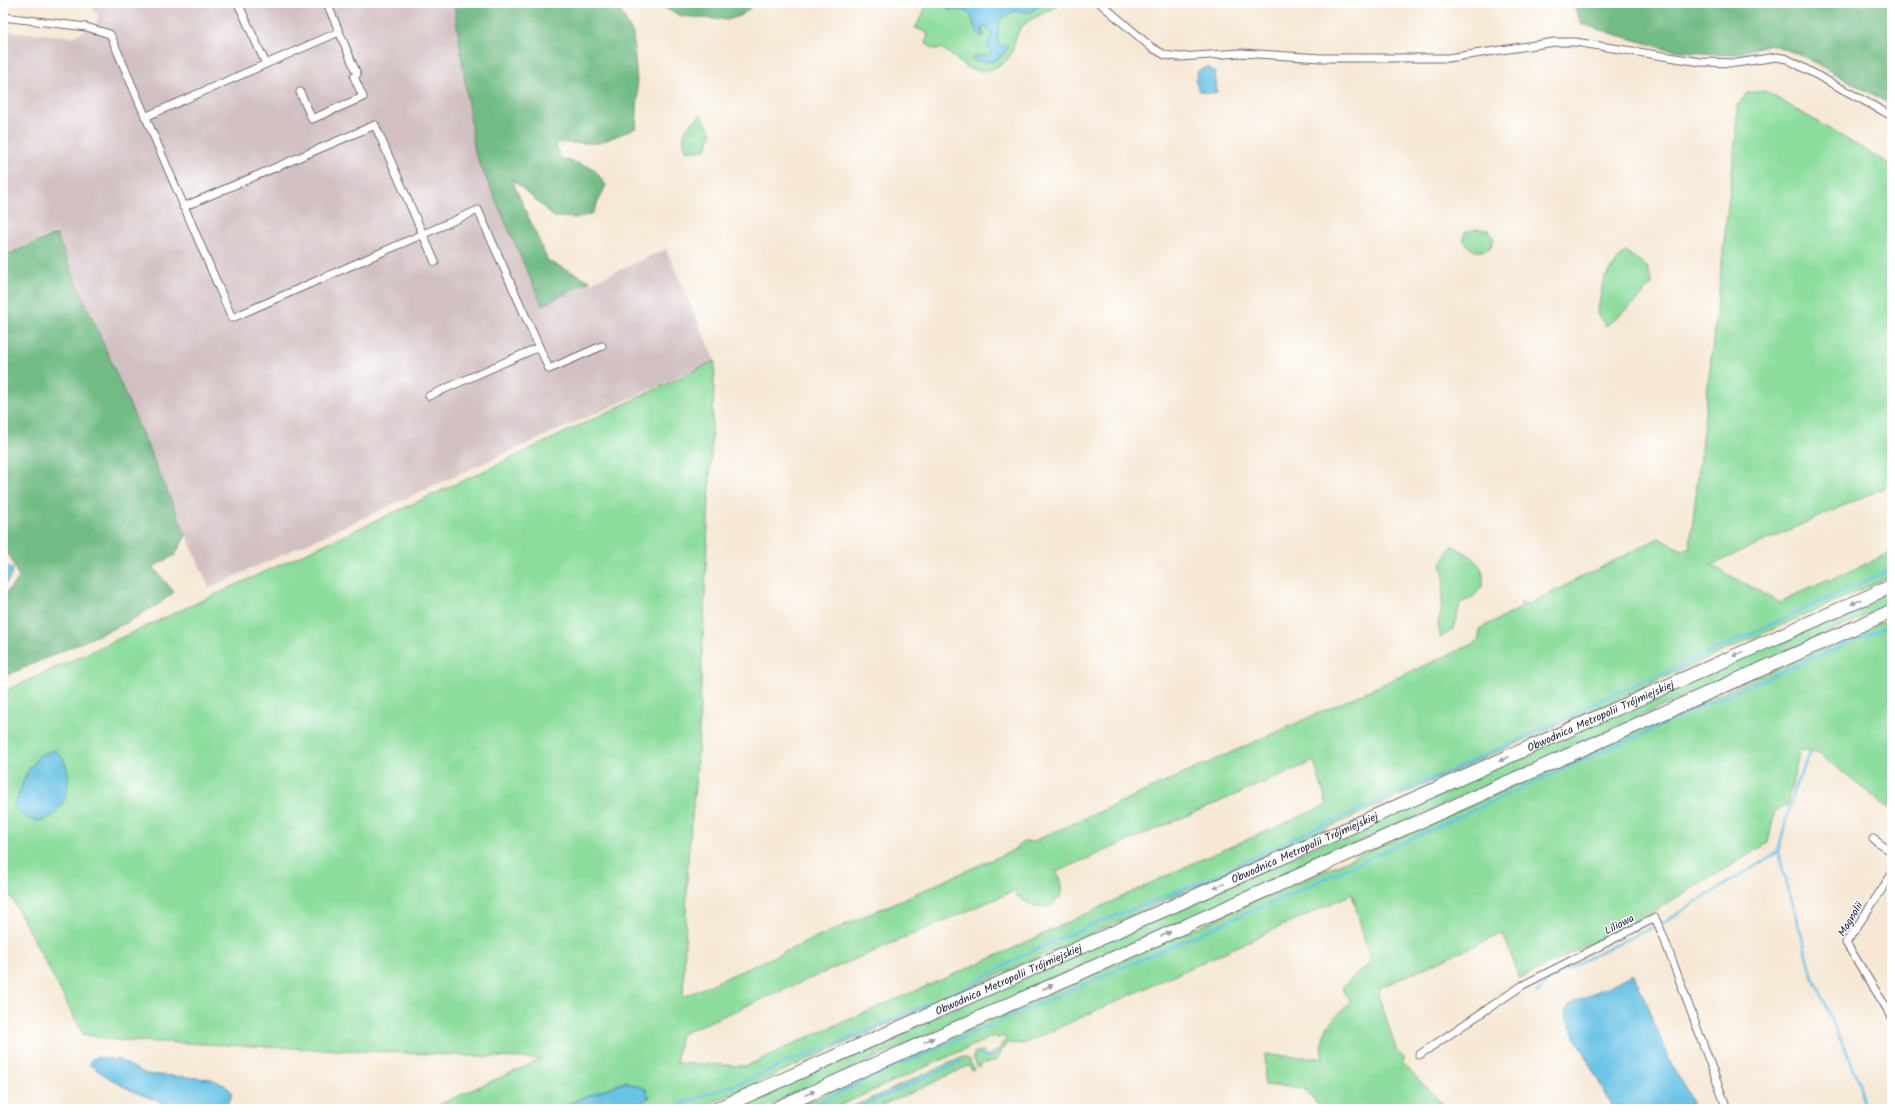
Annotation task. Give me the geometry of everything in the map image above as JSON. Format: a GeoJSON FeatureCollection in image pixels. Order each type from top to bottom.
{"type":"FeatureCollection","features":[{"type":"Feature","properties":{"kind":"highway","name":"Obwodnica Metropolii Trójmiejskiej"},"geometry":{"type":"LineString","coordinates":[[717,1109],[1892,586]]}},
{"type":"Feature","properties":{"kind":"highway","name":"Obwodnica Metropolii Trójmiejskiej"},"geometry":{"type":"LineString","coordinates":[[775,1109],[1892,611]]}},
{"type":"Feature","properties":{"kind":"street"},"geometry":{"type":"LineString","coordinates":[[238,3],[266,64]]}},
{"type":"Feature","properties":{"kind":"street"},"geometry":{"type":"LineString","coordinates":[[300,92],[312,119],[363,97],[354,77],[357,74],[327,3]]}},
{"type":"Feature","properties":{"kind":"street"},"geometry":{"type":"LineString","coordinates":[[1100,3],[1151,47],[1165,55],[1179,57],[1241,53],[1321,58],[1448,58],[1555,42],[1575,42],[1701,62],[1736,63],[1777,57],[1787,59],[1892,116]]}},
{"type":"Feature","properties":{"kind":"street"},"geometry":{"type":"LineString","coordinates":[[3,16],[86,27],[110,34],[183,207],[232,318],[478,210],[549,369],[602,346]]}},
{"type":"Feature","properties":{"kind":"street"},"geometry":{"type":"LineString","coordinates":[[146,117],[339,32]]}},
{"type":"Feature","properties":{"kind":"street"},"geometry":{"type":"LineString","coordinates":[[183,207],[375,125],[435,262]]}},
{"type":"Feature","properties":{"kind":"street"},"geometry":{"type":"LineString","coordinates":[[429,396],[539,347]]}},
{"type":"Feature","properties":{"kind":"street"},"geometry":{"type":"LineString","coordinates":[[1873,839],[1892,852]]}},
{"type":"Feature","properties":{"kind":"street","name":"Magnolii"},"geometry":{"type":"LineString","coordinates":[[1892,874],[1846,943],[1892,1018]]}},
{"type":"Feature","properties":{"kind":"street","name":"Liliowa"},"geometry":{"type":"LineString","coordinates":[[1419,1055],[1523,986],[1654,918],[1662,933],[1727,1109]]}},
{"type":"Feature","properties":{"kind":"street"},"geometry":{"type":"LineString","coordinates":[[1888,1010],[1892,1004]]}},
{"type":"Feature","properties":{"kind":"shaded area"},"geometry":{"type":"Polygon","coordinates":[[[94,3],[454,3],[475,153],[542,305],[666,249],[715,361],[497,457],[209,588],[56,232],[3,255],[3,31],[73,37],[97,24],[98,13],[94,12],[94,3]]]}},
{"type":"Feature","properties":{"kind":"green space"},"geometry":{"type":"Polygon","coordinates":[[[454,3],[616,3],[633,34],[638,95],[636,128],[599,143],[556,143],[560,158],[593,168],[606,185],[593,213],[577,218],[554,217],[511,178],[548,261],[591,281],[542,305],[475,153],[454,3]]]}},
{"type":"Feature","properties":{"kind":"green space"},"geometry":{"type":"Polygon","coordinates":[[[658,3],[713,3],[714,5],[739,3],[752,7],[740,16],[727,20],[681,16],[659,5],[658,3]]]}},
{"type":"Feature","properties":{"kind":"green space"},"geometry":{"type":"Polygon","coordinates":[[[925,3],[945,3],[948,10],[965,11],[971,17],[977,32],[982,38],[984,35],[982,28],[986,27],[992,35],[992,51],[988,56],[983,57],[991,62],[1002,56],[1008,45],[1002,46],[997,42],[999,22],[1003,17],[1014,11],[1030,12],[1044,3],[1060,3],[1051,10],[1024,24],[1018,32],[1011,54],[1005,61],[991,69],[976,71],[964,66],[941,48],[934,49],[930,47],[925,41],[928,36],[926,32],[915,28],[923,14],[925,3]]]}},
{"type":"Feature","properties":{"kind":"green space"},"geometry":{"type":"Polygon","coordinates":[[[1573,3],[1892,3],[1892,105],[1801,55],[1770,44],[1731,55],[1665,49],[1581,24],[1573,3]]]}},
{"type":"Feature","properties":{"kind":"green space"},"geometry":{"type":"Polygon","coordinates":[[[1765,91],[1892,166],[1892,484],[1711,565],[1781,603],[1785,601],[1784,600],[1828,579],[1829,581],[1892,552],[1892,576],[698,1109],[627,1109],[650,1097],[627,1081],[554,1109],[429,1109],[542,1059],[114,1040],[83,1034],[3,881],[3,692],[469,478],[715,361],[698,754],[688,859],[683,997],[1018,848],[1019,845],[1024,842],[1032,842],[1479,641],[1479,629],[1521,608],[1520,603],[1523,602],[1525,606],[1659,538],[1682,550],[1690,547],[1737,126],[1737,106],[1747,93],[1765,91]],[[1314,761],[1056,872],[1061,880],[1061,896],[1050,907],[1032,906],[1017,896],[1016,890],[681,1034],[676,1063],[747,1066],[797,1042],[1003,953],[1200,860],[1327,805],[1314,761]]]}},
{"type":"Feature","properties":{"kind":"green space"},"geometry":{"type":"Polygon","coordinates":[[[701,115],[712,133],[706,149],[699,151],[686,150],[684,133],[701,115]]]}},
{"type":"Feature","properties":{"kind":"green space"},"geometry":{"type":"Polygon","coordinates":[[[1476,229],[1489,230],[1494,239],[1490,248],[1482,251],[1476,251],[1470,248],[1464,241],[1464,233],[1476,229]]]}},
{"type":"Feature","properties":{"kind":"green space"},"geometry":{"type":"Polygon","coordinates":[[[56,234],[186,535],[175,555],[153,567],[174,592],[159,604],[128,622],[3,677],[3,596],[19,578],[10,556],[3,554],[3,256],[56,234]]]}},
{"type":"Feature","properties":{"kind":"green space"},"geometry":{"type":"Polygon","coordinates":[[[1625,251],[1647,267],[1652,284],[1636,302],[1606,326],[1597,314],[1604,279],[1625,251]]]}},
{"type":"Feature","properties":{"kind":"green space"},"geometry":{"type":"Polygon","coordinates":[[[1452,546],[1466,553],[1479,564],[1482,569],[1483,580],[1482,587],[1472,598],[1460,603],[1454,629],[1440,638],[1438,621],[1441,615],[1444,578],[1441,563],[1452,546]]]}},
{"type":"Feature","properties":{"kind":"green space"},"geometry":{"type":"Polygon","coordinates":[[[1892,589],[1892,604],[761,1109],[728,1109],[1892,589]]]}},
{"type":"Feature","properties":{"kind":"green space"},"geometry":{"type":"Polygon","coordinates":[[[1892,617],[1892,811],[1819,754],[1800,750],[1787,805],[1775,811],[1768,843],[1649,914],[1520,979],[1503,933],[1379,988],[1378,994],[1396,1049],[1405,1059],[1401,1062],[1448,1109],[1318,1109],[1317,1104],[1303,1088],[1264,1085],[1265,1055],[1323,1058],[1322,1048],[1325,1032],[1332,1021],[1350,1003],[1342,987],[1371,962],[1352,894],[1023,1044],[1007,1043],[995,1061],[980,1064],[981,1067],[978,1068],[973,1057],[975,1052],[982,1051],[987,1056],[1000,1050],[1001,1044],[1006,1040],[1004,1036],[998,1038],[994,1036],[832,1109],[791,1109],[1892,617]]]}},
{"type":"Feature","properties":{"kind":"green space"},"geometry":{"type":"Polygon","coordinates":[[[963,1057],[969,1059],[974,1070],[972,1071],[969,1066],[965,1067],[873,1109],[848,1109],[963,1057]]]}},
{"type":"Feature","properties":{"kind":"water"},"geometry":{"type":"Polygon","coordinates":[[[945,3],[1044,3],[1030,12],[1014,11],[1004,17],[999,22],[997,42],[1002,46],[1009,45],[1002,55],[994,61],[983,62],[972,59],[975,56],[988,56],[992,51],[987,46],[992,35],[986,27],[982,28],[983,38],[975,27],[972,17],[969,14],[965,11],[948,10],[945,3]]]}},
{"type":"Feature","properties":{"kind":"water"},"geometry":{"type":"Polygon","coordinates":[[[1208,67],[1215,72],[1217,92],[1209,93],[1199,91],[1195,80],[1198,71],[1208,67]]]}},
{"type":"Feature","properties":{"kind":"water"},"geometry":{"type":"Polygon","coordinates":[[[3,564],[13,569],[8,581],[3,585],[3,564]]]}},
{"type":"Feature","properties":{"kind":"water"},"geometry":{"type":"Polygon","coordinates":[[[55,750],[64,761],[68,776],[67,791],[62,805],[53,815],[42,821],[28,818],[14,807],[27,772],[40,755],[55,750]]]}},
{"type":"Feature","properties":{"kind":"water"},"geometry":{"type":"Polygon","coordinates":[[[1634,974],[1673,1069],[1685,1087],[1694,1109],[1613,1109],[1567,1020],[1566,1011],[1569,1005],[1634,974]]]}},
{"type":"Feature","properties":{"kind":"water"},"geometry":{"type":"Polygon","coordinates":[[[96,1057],[119,1060],[146,1074],[211,1079],[224,1085],[231,1091],[231,1098],[224,1109],[169,1109],[160,1102],[116,1082],[90,1065],[90,1060],[96,1057]]]}},
{"type":"Feature","properties":{"kind":"water"},"geometry":{"type":"Polygon","coordinates":[[[625,1082],[646,1089],[649,1098],[627,1109],[554,1109],[625,1082]]]}},
{"type":"Feature","properties":{"kind":"waterway"},"geometry":{"type":"LineString","coordinates":[[1397,795],[1578,713],[1580,710],[1645,680],[1658,676],[1892,569]]}},
{"type":"Feature","properties":{"kind":"waterway"},"geometry":{"type":"LineString","coordinates":[[1267,905],[1585,759],[1663,725],[1677,717],[1892,624]]}},
{"type":"Feature","properties":{"kind":"waterway"},"geometry":{"type":"LineString","coordinates":[[1664,922],[1778,852],[1795,786],[1811,752]]}},
{"type":"Feature","properties":{"kind":"waterway"},"geometry":{"type":"LineString","coordinates":[[834,1045],[967,987],[1020,957],[1070,934],[1219,875],[1280,844],[1390,796]]}},
{"type":"Feature","properties":{"kind":"waterway"},"geometry":{"type":"LineString","coordinates":[[1778,852],[1814,980],[1859,1081],[1864,1109]]}},
{"type":"Feature","properties":{"kind":"waterway"},"geometry":{"type":"LineString","coordinates":[[900,1065],[1263,906]]}},
{"type":"Feature","properties":{"kind":"waterway"},"geometry":{"type":"LineString","coordinates":[[1536,993],[1547,983],[1575,965],[1651,928]]}},
{"type":"Feature","properties":{"kind":"waterway"},"geometry":{"type":"LineString","coordinates":[[666,1109],[751,1079],[785,1062],[800,1058],[827,1046]]}},
{"type":"Feature","properties":{"kind":"waterway"},"geometry":{"type":"LineString","coordinates":[[978,1054],[987,1058],[993,1056]]}},
{"type":"Feature","properties":{"kind":"waterway"},"geometry":{"type":"LineString","coordinates":[[856,1109],[962,1061]]}},
{"type":"Feature","properties":{"kind":"waterway"},"geometry":{"type":"LineString","coordinates":[[810,1109],[818,1103],[896,1066]]}},
{"type":"Feature","properties":{"kind":"waterway"},"geometry":{"type":"LineString","coordinates":[[684,1102],[687,1109]]}}]}
